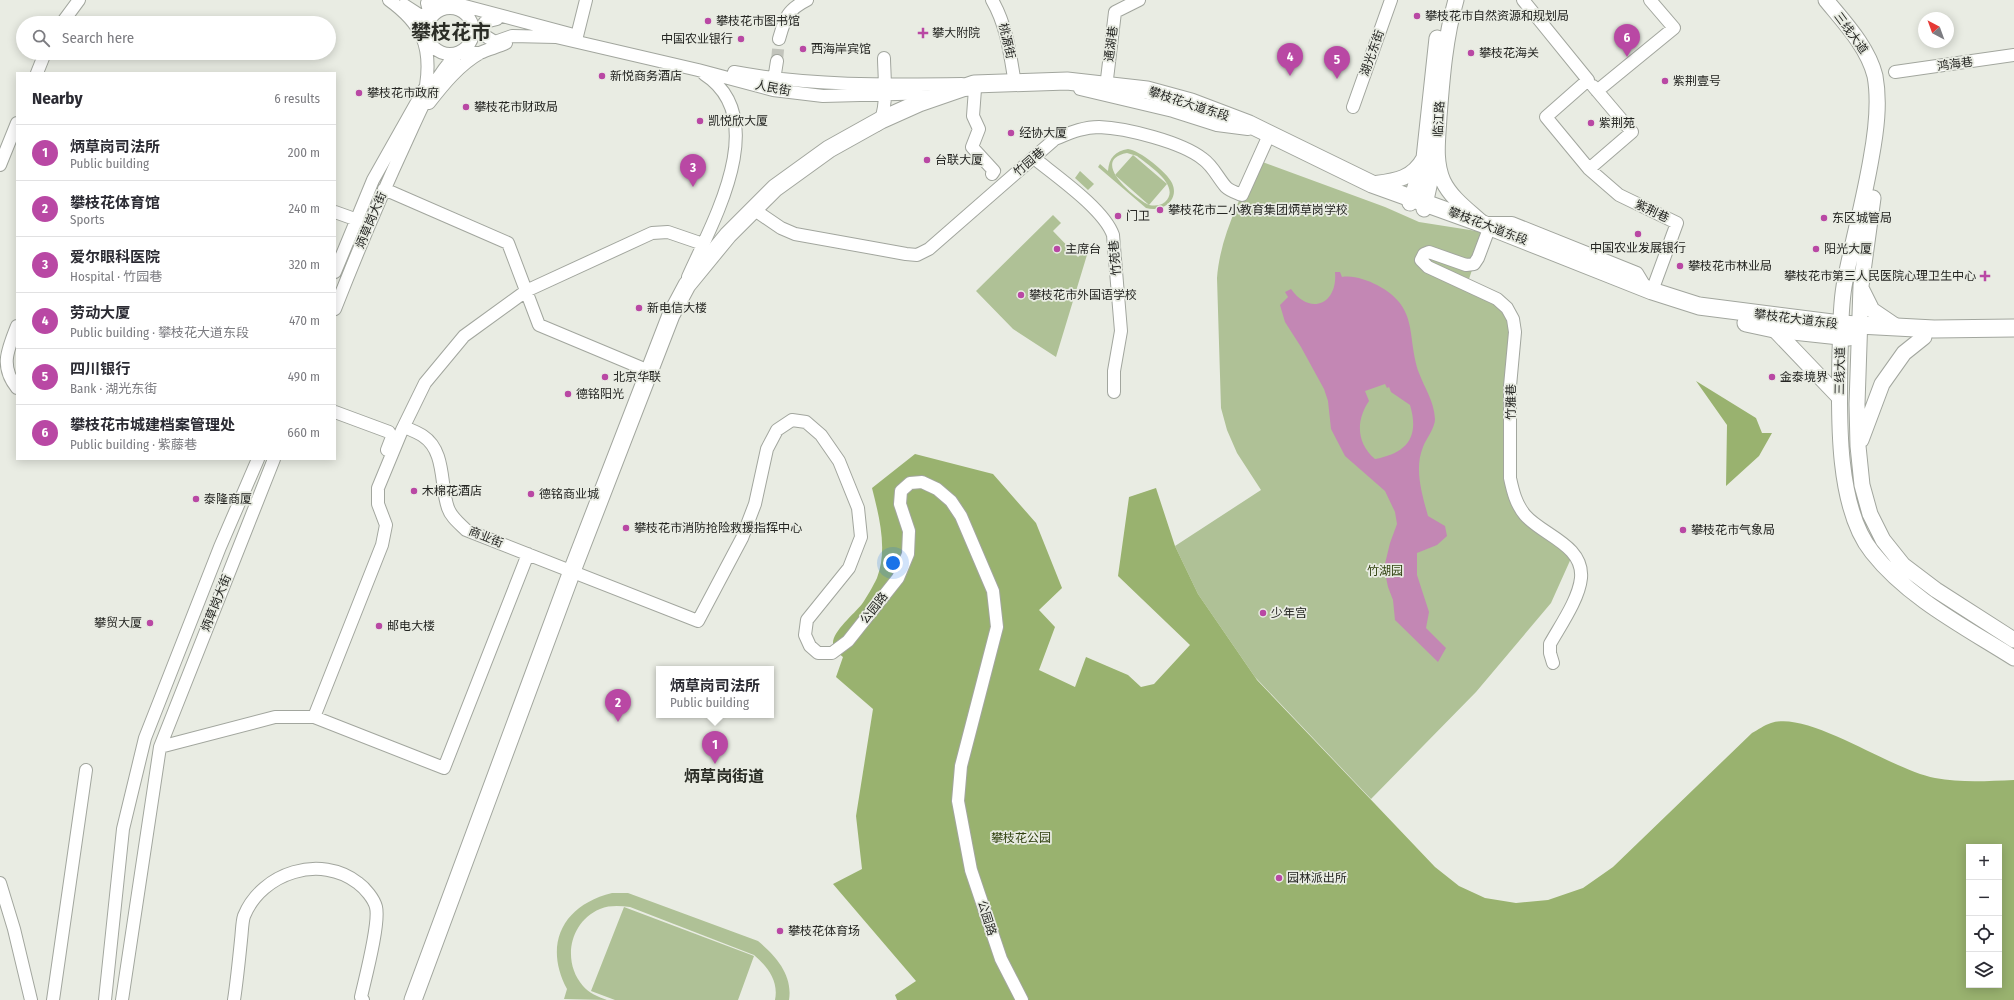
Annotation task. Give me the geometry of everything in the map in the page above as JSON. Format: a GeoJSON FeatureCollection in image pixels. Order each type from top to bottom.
{"type":"FeatureCollection","features":[{"type":"Feature","properties":{"kind":"highway","name":"攀枝花大道东段"},"geometry":{"type":"LineString","coordinates":[[975,87],[1015,84],[1067,84],[1145,94],[1249,127],[1370,189],[1418,203]]}},
{"type":"Feature","properties":{"kind":"highway","name":"攀枝花大道东段"},"geometry":{"type":"LineString","coordinates":[[975,87],[1067,84]]}},
{"type":"Feature","properties":{"kind":"highway"},"geometry":{"type":"LineString","coordinates":[[421,1000],[649,371],[671,315],[687,285],[728,235],[775,188],[829,149],[881,120],[919,103],[954,91],[975,87]]}},
{"type":"Feature","properties":{"kind":"highway"},"geometry":{"type":"LineString","coordinates":[[414,1000],[576,573],[678,317],[713,264],[760,213],[806,173],[864,136],[931,105],[975,87]]}},
{"type":"Feature","properties":{"kind":"highway","name":"攀枝花大道东段"},"geometry":{"type":"LineString","coordinates":[[1268,137],[1418,203],[1698,306],[1813,321],[1840,330]]}},
{"type":"Feature","properties":{"kind":"highway","name":"攀枝花大道东段"},"geometry":{"type":"LineString","coordinates":[[1487,228],[1656,301],[1695,312],[1774,329],[1840,330],[1924,337],[2014,334]]}},
{"type":"Feature","properties":{"kind":"highway","name":"攀枝花大道东段"},"geometry":{"type":"LineString","coordinates":[[1858,331],[1897,327],[1934,329],[2014,328]]}},
{"type":"Feature","properties":{"kind":"main road","name":"临江路"},"geometry":{"type":"LineString","coordinates":[[1418,203],[1424,158],[1433,60],[1446,0]]}},
{"type":"Feature","properties":{"kind":"main road","name":"临江路"},"geometry":{"type":"LineString","coordinates":[[1456,0],[1443,62],[1437,148],[1439,170],[1443,181],[1457,200],[1487,228]]}},
{"type":"Feature","properties":{"kind":"main road","name":"三线大道"},"geometry":{"type":"LineString","coordinates":[[1826,0],[1868,56],[1874,74],[1877,93],[1875,135],[1867,208],[1858,331],[1858,446],[1862,485],[1870,514],[1883,540],[1903,565],[1936,590],[2014,640]]}},
{"type":"Feature","properties":{"kind":"main road","name":"三线大道"},"geometry":{"type":"LineString","coordinates":[[1837,0],[1875,51],[1882,72],[1886,93],[1883,136],[1867,208],[1843,299],[1840,330],[1839,397],[1841,449],[1846,489],[1855,520],[1870,550],[1892,575],[1924,600],[2014,658]]}},
{"type":"Feature","properties":{"kind":"main road"},"geometry":{"type":"LineString","coordinates":[[1418,203],[1437,148]]}},
{"type":"Feature","properties":{"kind":"main road"},"geometry":{"type":"LineString","coordinates":[[1372,184],[1405,178],[1419,166],[1424,158]]}},
{"type":"Feature","properties":{"kind":"main road"},"geometry":{"type":"LineString","coordinates":[[1861,286],[1872,310],[1897,327]]}},
{"type":"Feature","properties":{"kind":"main road"},"geometry":{"type":"LineString","coordinates":[[1813,321],[1835,309],[1843,299]]}},
{"type":"Feature","properties":{"kind":"main road"},"geometry":{"type":"LineString","coordinates":[[1774,329],[1839,397]]}},
{"type":"Feature","properties":{"kind":"main road"},"geometry":{"type":"LineString","coordinates":[[1858,446],[1882,384],[1904,353],[1924,337]]}},
{"type":"Feature","properties":{"kind":"street"},"geometry":{"type":"LineString","coordinates":[[67,16],[79,0]]}},
{"type":"Feature","properties":{"kind":"street"},"geometry":{"type":"LineString","coordinates":[[389,0],[407,14],[428,35],[431,45],[442,53],[480,53]]}},
{"type":"Feature","properties":{"kind":"street"},"geometry":{"type":"LineString","coordinates":[[395,0],[421,16],[429,11],[429,7],[423,0]]}},
{"type":"Feature","properties":{"kind":"street"},"geometry":{"type":"LineString","coordinates":[[430,0],[455,8],[576,39]]}},
{"type":"Feature","properties":{"kind":"street"},"geometry":{"type":"LineString","coordinates":[[442,0],[576,39]]}},
{"type":"Feature","properties":{"kind":"street"},"geometry":{"type":"LineString","coordinates":[[576,39],[586,0]]}},
{"type":"Feature","properties":{"kind":"street"},"geometry":{"type":"LineString","coordinates":[[779,39],[789,12],[795,6],[807,0]]}},
{"type":"Feature","properties":{"kind":"street","name":"桃源街"},"geometry":{"type":"LineString","coordinates":[[992,0],[999,12],[1008,37],[1015,84]]}},
{"type":"Feature","properties":{"kind":"street","name":"通湖巷"},"geometry":{"type":"LineString","coordinates":[[1107,78],[1115,12],[1139,0]]}},
{"type":"Feature","properties":{"kind":"street","name":"湖光东街"},"geometry":{"type":"LineString","coordinates":[[1353,107],[1391,0]]}},
{"type":"Feature","properties":{"kind":"street"},"geometry":{"type":"LineString","coordinates":[[1523,0],[1632,132],[1589,169]]}},
{"type":"Feature","properties":{"kind":"street"},"geometry":{"type":"LineString","coordinates":[[1597,91],[1674,28],[1650,0]]}},
{"type":"Feature","properties":{"kind":"street"},"geometry":{"type":"LineString","coordinates":[[455,8],[468,16],[474,29],[470,44],[447,63],[432,85],[407,129],[426,86],[428,35],[431,18],[435,13],[442,9],[455,8]]}},
{"type":"Feature","properties":{"kind":"street"},"geometry":{"type":"LineString","coordinates":[[407,14],[421,36],[428,53]]}},
{"type":"Feature","properties":{"kind":"street"},"geometry":{"type":"LineString","coordinates":[[497,19],[485,22],[481,28],[482,34],[495,42],[512,36],[576,39]]}},
{"type":"Feature","properties":{"kind":"street"},"geometry":{"type":"LineString","coordinates":[[407,129],[440,89],[480,53],[509,42],[540,37]]}},
{"type":"Feature","properties":{"kind":"street","name":"人民街"},"geometry":{"type":"LineString","coordinates":[[576,39],[773,90],[823,96],[885,90],[975,87]]}},
{"type":"Feature","properties":{"kind":"street","name":"人民街"},"geometry":{"type":"LineString","coordinates":[[576,39],[774,80],[885,90],[954,91]]}},
{"type":"Feature","properties":{"kind":"street","name":"鸿海巷"},"geometry":{"type":"LineString","coordinates":[[1895,72],[2014,55]]}},
{"type":"Feature","properties":{"kind":"street"},"geometry":{"type":"LineString","coordinates":[[864,136],[881,120],[885,90],[884,58]]}},
{"type":"Feature","properties":{"kind":"street"},"geometry":{"type":"LineString","coordinates":[[37,72],[42,60]]}},
{"type":"Feature","properties":{"kind":"street"},"geometry":{"type":"LineString","coordinates":[[774,80],[777,61]]}},
{"type":"Feature","properties":{"kind":"street"},"geometry":{"type":"LineString","coordinates":[[671,315],[703,244],[731,170],[737,138],[736,122],[725,95],[709,77],[698,70]]}},
{"type":"Feature","properties":{"kind":"street"},"geometry":{"type":"LineString","coordinates":[[1067,84],[1107,78],[1150,84],[1193,97],[1249,127]]}},
{"type":"Feature","properties":{"kind":"street","name":"紫荆巷"},"geometry":{"type":"LineString","coordinates":[[1588,80],[1546,117],[1589,169],[1619,196],[1677,223],[1649,289]]}},
{"type":"Feature","properties":{"kind":"street"},"geometry":{"type":"LineString","coordinates":[[975,87],[972,116],[979,130],[972,147],[994,171],[992,174]]}},
{"type":"Feature","properties":{"kind":"street"},"geometry":{"type":"LineString","coordinates":[[0,165],[16,125]]}},
{"type":"Feature","properties":{"kind":"street","name":"竹园巷"},"geometry":{"type":"LineString","coordinates":[[760,213],[770,222],[795,234],[917,255],[929,249],[1055,139],[1076,130],[1099,127],[1126,131],[1152,137],[1193,151],[1205,160],[1227,188],[1242,195],[1268,137]]}},
{"type":"Feature","properties":{"kind":"street","name":"炳草岗大街"},"geometry":{"type":"LineString","coordinates":[[336,306],[407,129]]}},
{"type":"Feature","properties":{"kind":"street","name":"炳草岗大街"},"geometry":{"type":"LineString","coordinates":[[336,270],[373,180],[407,129]]}},
{"type":"Feature","properties":{"kind":"street","name":"竹苑巷"},"geometry":{"type":"LineString","coordinates":[[1034,158],[1095,209],[1110,225],[1113,236],[1121,331],[1114,371],[1114,392]]}},
{"type":"Feature","properties":{"kind":"street"},"geometry":{"type":"LineString","coordinates":[[384,189],[508,243],[539,325],[649,371]]}},
{"type":"Feature","properties":{"kind":"street"},"geometry":{"type":"LineString","coordinates":[[336,212],[369,224]]}},
{"type":"Feature","properties":{"kind":"street","name":"竹雅巷"},"geometry":{"type":"LineString","coordinates":[[1487,228],[1478,258],[1474,264],[1466,265],[1429,252],[1424,254],[1421,260],[1428,267],[1497,299],[1507,308],[1513,319],[1515,332],[1510,386],[1510,478],[1513,491],[1518,504],[1526,516],[1563,544],[1580,566],[1581,578],[1577,593],[1550,644],[1550,653],[1553,663]]}},
{"type":"Feature","properties":{"kind":"street"},"geometry":{"type":"LineString","coordinates":[[314,717],[382,545],[386,525],[378,504],[378,488],[404,426],[425,383],[464,336],[526,291],[652,233],[668,232],[703,244]]}},
{"type":"Feature","properties":{"kind":"street"},"geometry":{"type":"LineString","coordinates":[[16,329],[2,364],[8,380],[16,387]]}},
{"type":"Feature","properties":{"kind":"street"},"geometry":{"type":"LineString","coordinates":[[336,412],[389,432],[392,437],[374,482],[378,488]]}},
{"type":"Feature","properties":{"kind":"street","name":"公园路"},"geometry":{"type":"LineString","coordinates":[[576,573],[698,621],[742,538],[755,504],[767,449],[777,430],[792,420],[806,422],[821,435],[839,461],[858,508],[861,537],[849,568],[807,620],[805,635],[810,646],[818,653],[832,653],[848,641],[898,578],[908,554],[909,531],[900,504],[901,492],[910,483],[922,482],[938,489],[951,501],[961,516],[994,591],[997,626],[961,766],[958,801],[971,870],[1001,959],[1022,1000]]}},
{"type":"Feature","properties":{"kind":"street","name":"商业街"},"geometry":{"type":"LineString","coordinates":[[404,426],[424,436],[432,446],[438,457],[448,508],[455,520],[466,530],[576,573]]}},
{"type":"Feature","properties":{"kind":"street"},"geometry":{"type":"LineString","coordinates":[[105,1000],[123,830],[146,738],[220,547],[258,460]]}},
{"type":"Feature","properties":{"kind":"street","name":"炳草岗大街"},"geometry":{"type":"LineString","coordinates":[[122,1000],[160,747],[274,460]]}},
{"type":"Feature","properties":{"kind":"street"},"geometry":{"type":"LineString","coordinates":[[160,747],[275,717],[314,717],[444,768],[528,554]]}},
{"type":"Feature","properties":{"kind":"street"},"geometry":{"type":"LineString","coordinates":[[53,1000],[86,770]]}},
{"type":"Feature","properties":{"kind":"street"},"geometry":{"type":"LineString","coordinates":[[234,1000],[244,916],[256,896],[275,879],[299,869],[324,868],[347,875],[364,888],[376,908],[375,930],[361,997],[363,1000]]}},
{"type":"Feature","properties":{"kind":"street"},"geometry":{"type":"LineString","coordinates":[[0,883],[14,929],[31,1000]]}},
{"type":"Feature","properties":{"kind":"green space"},"geometry":{"type":"Polygon","coordinates":[[[1128,149],[1139,153],[1165,173],[1174,189],[1172,200],[1168,204],[1158,209],[1146,208],[1098,167],[1100,164],[1108,171],[1111,159],[1116,153],[1128,149]],[[1127,153],[1116,157],[1112,163],[1113,171],[1125,187],[1149,205],[1155,206],[1161,204],[1165,202],[1169,196],[1167,183],[1162,176],[1137,156],[1127,153]]]}},
{"type":"Feature","properties":{"kind":"green space"},"geometry":{"type":"Polygon","coordinates":[[[1133,155],[1167,184],[1149,205],[1115,174],[1133,155]]]}},
{"type":"Feature","properties":{"kind":"green space","name":"竹湖园"},"geometry":{"type":"Polygon","coordinates":[[[1257,160],[1385,207],[1419,222],[1489,233],[1474,264],[1467,285],[1497,299],[1513,319],[1510,386],[1518,504],[1573,554],[1551,603],[1476,692],[1371,799],[1255,677],[1198,594],[1175,546],[1261,490],[1237,453],[1227,430],[1221,408],[1217,278],[1222,247],[1227,232],[1257,160]]]}},
{"type":"Feature","properties":{"kind":"green space"},"geometry":{"type":"Polygon","coordinates":[[[1080,171],[1094,184],[1088,190],[1075,178],[1080,171]]]}},
{"type":"Feature","properties":{"kind":"green space"},"geometry":{"type":"Polygon","coordinates":[[[1053,215],[1061,223],[1053,231],[1078,257],[1090,245],[1056,357],[1013,329],[976,291],[1053,215]]]}},
{"type":"Feature","properties":{"kind":"green space"},"geometry":{"type":"Polygon","coordinates":[[[1696,381],[1756,418],[1762,433],[1772,433],[1759,456],[1726,486],[1727,425],[1696,381]]]}},
{"type":"Feature","properties":{"kind":"green space","name":"攀枝花公园"},"geometry":{"type":"Polygon","coordinates":[[[915,454],[993,474],[1036,523],[1062,588],[1039,610],[1055,627],[1039,670],[1075,687],[1086,657],[1128,675],[1141,687],[1154,684],[1190,645],[1118,576],[1129,497],[1156,488],[1175,546],[1198,594],[1257,680],[1435,867],[1459,886],[1485,898],[1516,903],[1548,900],[1583,888],[1613,867],[1752,733],[1771,723],[1787,721],[1806,725],[1828,733],[1917,773],[1935,778],[1965,781],[2014,780],[2014,1000],[897,1000],[895,995],[916,981],[833,884],[862,869],[856,816],[873,709],[836,677],[843,657],[835,649],[833,643],[836,633],[862,604],[877,578],[882,556],[882,544],[880,521],[872,488],[915,454]]]}},
{"type":"Feature","properties":{"kind":"green space"},"geometry":{"type":"Polygon","coordinates":[[[612,893],[628,893],[758,941],[777,960],[786,974],[790,991],[789,1000],[775,1000],[776,993],[774,980],[763,964],[754,955],[630,907],[619,906],[611,906],[600,909],[590,915],[581,923],[575,933],[572,943],[572,966],[576,976],[588,991],[607,1000],[564,999],[567,989],[560,972],[557,957],[558,942],[562,929],[570,917],[581,907],[595,899],[612,893]]]}},
{"type":"Feature","properties":{"kind":"green space"},"geometry":{"type":"Polygon","coordinates":[[[624,907],[754,956],[738,1000],[615,1000],[591,991],[624,907]]]}},
{"type":"Feature","properties":{"kind":"shaded area"},"geometry":{"type":"Polygon","coordinates":[[[1335,272],[1340,272],[1342,277],[1360,278],[1377,285],[1391,294],[1400,303],[1406,313],[1409,323],[1419,373],[1433,406],[1435,422],[1420,455],[1419,473],[1423,499],[1428,516],[1445,526],[1447,536],[1437,545],[1417,553],[1417,575],[1429,612],[1426,628],[1446,648],[1438,662],[1395,620],[1393,600],[1388,587],[1384,568],[1390,543],[1397,524],[1395,512],[1385,491],[1345,456],[1331,429],[1328,401],[1324,389],[1301,347],[1285,322],[1280,305],[1288,297],[1285,292],[1291,289],[1298,297],[1306,302],[1314,304],[1321,303],[1327,299],[1332,292],[1335,283],[1335,272]],[[1385,384],[1365,391],[1369,401],[1360,423],[1361,439],[1364,446],[1375,459],[1395,453],[1402,448],[1408,442],[1413,427],[1413,417],[1410,405],[1391,392],[1389,387],[1387,388],[1385,384]]]}},
{"type":"Feature","properties":{"kind":"tunnel"},"geometry":{"type":"LineString","coordinates":[[777,61],[779,39]]}},
{"type":"Feature","properties":{"kind":"place","name":"攀枝花市自然资源和规划局"},"geometry":{"type":"Point","coordinates":[1417,16]}},
{"type":"Feature","properties":{"kind":"place","name":"攀枝花市图书馆"},"geometry":{"type":"Point","coordinates":[708,21]}},
{"type":"Feature","properties":{"kind":"place","name":"攀大附院"},"geometry":{"type":"Point","coordinates":[923,33]}},
{"type":"Feature","properties":{"kind":"place","name":"中国农业银行"},"geometry":{"type":"Point","coordinates":[741,39]}},
{"type":"Feature","properties":{"kind":"place","name":"西海岸宾馆"},"geometry":{"type":"Point","coordinates":[803,49]}},
{"type":"Feature","properties":{"kind":"place","name":"攀枝花海关"},"geometry":{"type":"Point","coordinates":[1471,53]}},
{"type":"Feature","properties":{"kind":"place","name":"攀枝花市城建档案管理处"},"geometry":{"type":"Point","coordinates":[1627,57]}},
{"type":"Feature","properties":{"kind":"place","name":"新悦商务酒店"},"geometry":{"type":"Point","coordinates":[602,76]}},
{"type":"Feature","properties":{"kind":"place","name":"劳动大厦"},"geometry":{"type":"Point","coordinates":[1290,76]}},
{"type":"Feature","properties":{"kind":"place","name":"四川银行"},"geometry":{"type":"Point","coordinates":[1337,79]}},
{"type":"Feature","properties":{"kind":"place","name":"紫荆壹号"},"geometry":{"type":"Point","coordinates":[1665,81]}},
{"type":"Feature","properties":{"kind":"place","name":"攀枝花市政府"},"geometry":{"type":"Point","coordinates":[359,93]}},
{"type":"Feature","properties":{"kind":"place","name":"攀枝花市财政局"},"geometry":{"type":"Point","coordinates":[466,107]}},
{"type":"Feature","properties":{"kind":"place","name":"凯悦欣大厦"},"geometry":{"type":"Point","coordinates":[700,121]}},
{"type":"Feature","properties":{"kind":"place","name":"紫荆苑"},"geometry":{"type":"Point","coordinates":[1591,123]}},
{"type":"Feature","properties":{"kind":"place","name":"经协大厦"},"geometry":{"type":"Point","coordinates":[1011,133]}},
{"type":"Feature","properties":{"kind":"place","name":"台联大厦"},"geometry":{"type":"Point","coordinates":[927,160]}},
{"type":"Feature","properties":{"kind":"place","name":"爱尔眼科医院"},"geometry":{"type":"Point","coordinates":[693,187]}},
{"type":"Feature","properties":{"kind":"place","name":"攀枝花市二小教育集团炳草岗学校"},"geometry":{"type":"Point","coordinates":[1160,210]}},
{"type":"Feature","properties":{"kind":"place","name":"门卫"},"geometry":{"type":"Point","coordinates":[1118,216]}},
{"type":"Feature","properties":{"kind":"place","name":"东区城管局"},"geometry":{"type":"Point","coordinates":[1824,218]}},
{"type":"Feature","properties":{"kind":"place","name":"中国农业发展银行"},"geometry":{"type":"Point","coordinates":[1638,234]}},
{"type":"Feature","properties":{"kind":"place","name":"主席台"},"geometry":{"type":"Point","coordinates":[1057,249]}},
{"type":"Feature","properties":{"kind":"place","name":"阳光大厦"},"geometry":{"type":"Point","coordinates":[1816,249]}},
{"type":"Feature","properties":{"kind":"place","name":"攀枝花市林业局"},"geometry":{"type":"Point","coordinates":[1680,266]}},
{"type":"Feature","properties":{"kind":"place","name":"攀枝花市第三人民医院心理卫生中心"},"geometry":{"type":"Point","coordinates":[1985,276]}},
{"type":"Feature","properties":{"kind":"place","name":"攀枝花市外国语学校"},"geometry":{"type":"Point","coordinates":[1021,295]}},
{"type":"Feature","properties":{"kind":"place","name":"新电信大楼"},"geometry":{"type":"Point","coordinates":[639,308]}},
{"type":"Feature","properties":{"kind":"place","name":"北京华联"},"geometry":{"type":"Point","coordinates":[605,377]}},
{"type":"Feature","properties":{"kind":"place","name":"金泰境界"},"geometry":{"type":"Point","coordinates":[1772,377]}},
{"type":"Feature","properties":{"kind":"place","name":"德铭阳光"},"geometry":{"type":"Point","coordinates":[568,394]}},
{"type":"Feature","properties":{"kind":"place","name":"木棉花酒店"},"geometry":{"type":"Point","coordinates":[414,491]}},
{"type":"Feature","properties":{"kind":"place","name":"德铭商业城"},"geometry":{"type":"Point","coordinates":[531,494]}},
{"type":"Feature","properties":{"kind":"place","name":"泰隆商厦"},"geometry":{"type":"Point","coordinates":[196,499]}},
{"type":"Feature","properties":{"kind":"place","name":"攀枝花市消防抢险救援指挥中心"},"geometry":{"type":"Point","coordinates":[626,528]}},
{"type":"Feature","properties":{"kind":"place","name":"攀枝花市气象局"},"geometry":{"type":"Point","coordinates":[1683,530]}},
{"type":"Feature","properties":{"kind":"place","name":"少年宫"},"geometry":{"type":"Point","coordinates":[1263,613]}},
{"type":"Feature","properties":{"kind":"place","name":"攀贸大厦"},"geometry":{"type":"Point","coordinates":[150,623]}},
{"type":"Feature","properties":{"kind":"place","name":"邮电大楼"},"geometry":{"type":"Point","coordinates":[379,626]}},
{"type":"Feature","properties":{"kind":"place","name":"攀枝花体育馆"},"geometry":{"type":"Point","coordinates":[618,722]}},
{"type":"Feature","properties":{"kind":"place","name":"炳草岗司法所"},"geometry":{"type":"Point","coordinates":[715,764]}},
{"type":"Feature","properties":{"kind":"place","name":"园林派出所"},"geometry":{"type":"Point","coordinates":[1279,878]}},
{"type":"Feature","properties":{"kind":"place","name":"攀枝花体育场"},"geometry":{"type":"Point","coordinates":[780,931]}},
{"type":"Feature","properties":{"kind":"district","name":"攀枝花市"},"geometry":{"type":"Point","coordinates":[451,32]}},
{"type":"Feature","properties":{"kind":"district","name":"炳草岗街道"},"geometry":{"type":"Point","coordinates":[724,776]}}]}
